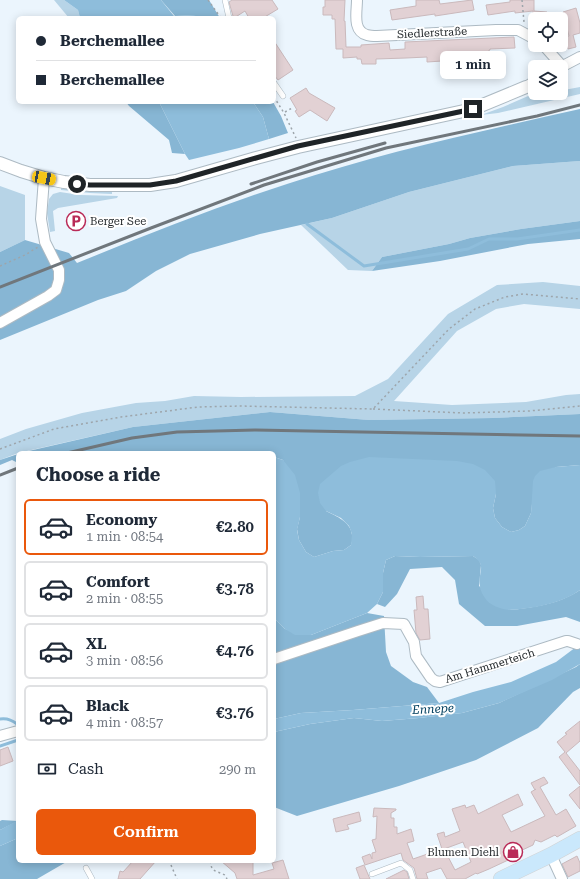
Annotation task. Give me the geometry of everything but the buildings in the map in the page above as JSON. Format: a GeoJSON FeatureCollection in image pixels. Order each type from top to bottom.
{"type":"FeatureCollection","features":[{"type":"Feature","properties":{"kind":"main road"},"geometry":{"type":"LineString","coordinates":[[501,879],[580,839]]}},
{"type":"Feature","properties":{"kind":"street","name":"Siedlerstraße"},"geometry":{"type":"LineString","coordinates":[[357,0],[356,23],[360,30],[367,35],[378,36],[503,30],[518,30],[526,34]]}},
{"type":"Feature","properties":{"kind":"street"},"geometry":{"type":"LineString","coordinates":[[549,52],[556,60]]}},
{"type":"Feature","properties":{"kind":"street"},"geometry":{"type":"LineString","coordinates":[[568,64],[580,57]]}},
{"type":"Feature","properties":{"kind":"street"},"geometry":{"type":"LineString","coordinates":[[0,164],[44,178],[64,182],[90,185],[150,185],[176,181],[298,146],[473,109],[528,85]]}},
{"type":"Feature","properties":{"kind":"street"},"geometry":{"type":"LineString","coordinates":[[0,323],[56,290],[58,270],[45,242],[41,219],[44,178]]}},
{"type":"Feature","properties":{"kind":"street","name":"Am Hammerteich"},"geometry":{"type":"LineString","coordinates":[[276,658],[383,623],[404,624],[414,642],[416,656],[431,678],[440,682],[566,641],[576,644]]}},
{"type":"Feature","properties":{"kind":"street"},"geometry":{"type":"LineString","coordinates":[[0,736],[16,732]]}},
{"type":"Feature","properties":{"kind":"street"},"geometry":{"type":"LineString","coordinates":[[551,855],[562,879]]}},
{"type":"Feature","properties":{"kind":"lane"},"geometry":{"type":"LineString","coordinates":[[224,0],[228,16]]}},
{"type":"Feature","properties":{"kind":"lane"},"geometry":{"type":"LineString","coordinates":[[276,87],[283,96]]}},
{"type":"Feature","properties":{"kind":"lane"},"geometry":{"type":"LineString","coordinates":[[372,874],[401,863],[410,870],[413,879]]}},
{"type":"Feature","properties":{"kind":"lane"},"geometry":{"type":"LineString","coordinates":[[86,868],[92,879]]}},
{"type":"Feature","properties":{"kind":"path"},"geometry":{"type":"LineString","coordinates":[[208,0],[220,16]]}},
{"type":"Feature","properties":{"kind":"path"},"geometry":{"type":"LineString","coordinates":[[522,0],[526,34]]}},
{"type":"Feature","properties":{"kind":"path"},"geometry":{"type":"LineString","coordinates":[[276,100],[295,134],[298,146]]}},
{"type":"Feature","properties":{"kind":"path"},"geometry":{"type":"LineString","coordinates":[[284,113],[292,108]]}},
{"type":"Feature","properties":{"kind":"path"},"geometry":{"type":"LineString","coordinates":[[0,266],[25,255],[45,242]]}},
{"type":"Feature","properties":{"kind":"path"},"geometry":{"type":"LineString","coordinates":[[373,410],[449,329],[475,309],[505,297],[523,294],[580,298]]}},
{"type":"Feature","properties":{"kind":"path"},"geometry":{"type":"LineString","coordinates":[[0,449],[54,430],[121,417],[198,407],[240,406],[463,413],[529,411],[580,406]]}},
{"type":"Feature","properties":{"kind":"path"},"geometry":{"type":"LineString","coordinates":[[210,863],[213,870],[226,875],[227,879]]}},
{"type":"Feature","properties":{"kind":"path"},"geometry":{"type":"LineString","coordinates":[[170,864],[177,879]]}},
{"type":"Feature","properties":{"kind":"shaded area"},"geometry":{"type":"Polygon","coordinates":[[[54,0],[64,0],[78,10],[80,16],[67,16],[54,0]]]}},
{"type":"Feature","properties":{"kind":"shaded area"},"geometry":{"type":"Polygon","coordinates":[[[161,0],[209,0],[219,16],[194,15],[175,16],[161,0]]]}},
{"type":"Feature","properties":{"kind":"shaded area"},"geometry":{"type":"Polygon","coordinates":[[[580,87],[580,94],[568,97],[568,89],[580,87]]]}},
{"type":"Feature","properties":{"kind":"shaded area"},"geometry":{"type":"Polygon","coordinates":[[[528,96],[528,100],[554,100],[498,113],[481,115],[528,96]]]}},
{"type":"Feature","properties":{"kind":"shaded area"},"geometry":{"type":"Polygon","coordinates":[[[128,104],[160,104],[185,154],[172,153],[169,140],[128,104]]]}},
{"type":"Feature","properties":{"kind":"shaded area"},"geometry":{"type":"Polygon","coordinates":[[[254,104],[274,104],[288,133],[269,139],[263,117],[254,104]]]}},
{"type":"Feature","properties":{"kind":"shaded area"},"geometry":{"type":"Polygon","coordinates":[[[580,109],[580,161],[513,166],[409,192],[332,218],[260,234],[190,254],[156,271],[126,291],[98,300],[0,340],[0,252],[25,240],[69,253],[77,263],[208,212],[323,172],[396,152],[580,109]]]}},
{"type":"Feature","properties":{"kind":"shaded area"},"geometry":{"type":"Polygon","coordinates":[[[580,161],[580,221],[470,238],[449,244],[382,257],[372,271],[348,270],[301,225],[332,218],[409,192],[513,166],[580,161]]]}},
{"type":"Feature","properties":{"kind":"shaded area"},"geometry":{"type":"Polygon","coordinates":[[[0,186],[25,195],[25,240],[0,252],[0,186]]]}},
{"type":"Feature","properties":{"kind":"shaded area"},"geometry":{"type":"Polygon","coordinates":[[[61,188],[112,191],[112,194],[61,190],[61,188]]]}},
{"type":"Feature","properties":{"kind":"shaded area"},"geometry":{"type":"Polygon","coordinates":[[[60,192],[80,195],[118,196],[117,198],[58,208],[53,211],[55,231],[50,232],[47,213],[49,199],[53,194],[60,192]]]}},
{"type":"Feature","properties":{"kind":"shaded area"},"geometry":{"type":"Polygon","coordinates":[[[580,221],[580,239],[528,244],[440,261],[372,271],[382,257],[449,244],[470,238],[580,221]]]}},
{"type":"Feature","properties":{"kind":"shaded area"},"geometry":{"type":"Polygon","coordinates":[[[543,282],[580,286],[580,309],[524,304],[496,309],[457,331],[394,401],[452,405],[526,402],[580,394],[580,414],[493,418],[369,420],[270,412],[133,427],[27,451],[16,451],[16,454],[0,460],[0,439],[26,429],[82,413],[136,403],[165,401],[194,396],[355,396],[388,379],[448,314],[497,285],[543,282]]]}},
{"type":"Feature","properties":{"kind":"shaded area"},"geometry":{"type":"Polygon","coordinates":[[[270,412],[369,420],[493,418],[580,414],[580,465],[556,467],[532,504],[531,513],[525,526],[519,530],[511,532],[502,527],[495,518],[493,508],[496,494],[326,511],[342,520],[349,526],[351,530],[352,543],[344,550],[333,551],[314,557],[306,552],[299,540],[297,529],[300,517],[283,460],[276,458],[276,451],[29,451],[133,427],[270,412]]]}},
{"type":"Feature","properties":{"kind":"shaded area"},"geometry":{"type":"Polygon","coordinates":[[[16,455],[16,462],[12,460],[0,465],[0,460],[16,455]]]}},
{"type":"Feature","properties":{"kind":"shaded area"},"geometry":{"type":"Polygon","coordinates":[[[395,556],[473,556],[479,560],[481,565],[479,586],[509,610],[555,602],[580,590],[580,622],[566,617],[517,626],[485,626],[459,604],[455,580],[442,567],[410,569],[397,594],[385,607],[377,604],[383,592],[383,573],[386,560],[395,556]]]}},
{"type":"Feature","properties":{"kind":"shaded area"},"geometry":{"type":"Polygon","coordinates":[[[367,613],[384,616],[386,652],[391,666],[413,682],[427,687],[439,703],[301,713],[276,719],[276,620],[285,629],[311,635],[367,613]]]}},
{"type":"Feature","properties":{"kind":"shaded area"},"geometry":{"type":"Polygon","coordinates":[[[580,664],[580,688],[573,692],[538,728],[476,760],[399,786],[297,816],[276,808],[276,732],[310,724],[354,718],[382,721],[462,713],[499,703],[580,664]]]}},
{"type":"Feature","properties":{"kind":"shaded area"},"geometry":{"type":"Polygon","coordinates":[[[0,821],[16,821],[16,822],[0,830],[0,821]]]}},
{"type":"Feature","properties":{"kind":"shaded area"},"geometry":{"type":"Polygon","coordinates":[[[16,839],[16,863],[65,863],[37,879],[0,879],[0,846],[16,839]]]}},
{"type":"Feature","properties":{"kind":"water"},"geometry":{"type":"Polygon","coordinates":[[[64,0],[161,0],[174,16],[80,16],[78,10],[64,0]]]}},
{"type":"Feature","properties":{"kind":"water"},"geometry":{"type":"Polygon","coordinates":[[[195,15],[196,16],[174,16],[195,15]]]}},
{"type":"Feature","properties":{"kind":"water"},"geometry":{"type":"Polygon","coordinates":[[[160,104],[254,104],[263,117],[269,139],[189,160],[160,104]]]}},
{"type":"Feature","properties":{"kind":"water"},"geometry":{"type":"Polygon","coordinates":[[[369,457],[457,461],[473,464],[485,470],[495,481],[496,494],[493,508],[495,518],[502,527],[511,532],[519,530],[525,526],[531,513],[533,481],[535,476],[540,471],[556,467],[580,465],[580,590],[567,598],[528,608],[510,610],[499,608],[492,605],[487,600],[480,589],[479,581],[481,566],[473,556],[395,556],[386,560],[383,573],[383,592],[377,604],[367,613],[311,635],[295,635],[285,629],[276,620],[276,458],[283,460],[295,475],[300,493],[300,517],[297,530],[299,540],[306,552],[314,557],[333,551],[344,550],[351,545],[352,534],[349,526],[341,518],[326,511],[320,503],[318,493],[320,484],[341,466],[350,462],[369,457]]]}},
{"type":"Feature","properties":{"kind":"water","name":"Ennepe"},"geometry":{"type":"Polygon","coordinates":[[[580,639],[580,664],[552,680],[499,703],[462,713],[382,721],[354,718],[310,724],[276,732],[276,719],[301,713],[439,703],[511,682],[556,662],[576,647],[580,639]]]}},
{"type":"Feature","properties":{"kind":"water"},"geometry":{"type":"Polygon","coordinates":[[[16,821],[16,839],[0,846],[0,830],[16,821]]]}},
{"type":"Feature","properties":{"kind":"waterway"},"geometry":{"type":"LineString","coordinates":[[307,224],[364,266],[468,249],[489,239],[517,239],[580,230]]}},
{"type":"Feature","properties":{"kind":"waterway"},"geometry":{"type":"LineString","coordinates":[[0,719],[13,721],[16,723]]}},
{"type":"Feature","properties":{"kind":"waterway"},"geometry":{"type":"LineString","coordinates":[[0,746],[16,741]]}},
{"type":"Feature","properties":{"kind":"railway"},"geometry":{"type":"LineString","coordinates":[[0,287],[264,185],[386,148],[537,116],[580,105]]}},
{"type":"Feature","properties":{"kind":"railway"},"geometry":{"type":"LineString","coordinates":[[251,184],[317,162],[385,143]]}},
{"type":"Feature","properties":{"kind":"railway"},"geometry":{"type":"LineString","coordinates":[[76,451],[132,438],[177,432],[255,430],[580,436]]}},
{"type":"Feature","properties":{"kind":"railway"},"geometry":{"type":"LineString","coordinates":[[0,475],[16,469]]}},
{"type":"Feature","properties":{"kind":"place","name":"Berger See"},"geometry":{"type":"Point","coordinates":[76,221]}},
{"type":"Feature","properties":{"kind":"place","name":"Blumen Diehl"},"geometry":{"type":"Point","coordinates":[513,852]}},
{"type":"Feature","properties":{"kind":"route"},"geometry":{"type":"LineString","coordinates":[[77,184],[150,185],[176,181],[298,146],[473,109]]}}]}
